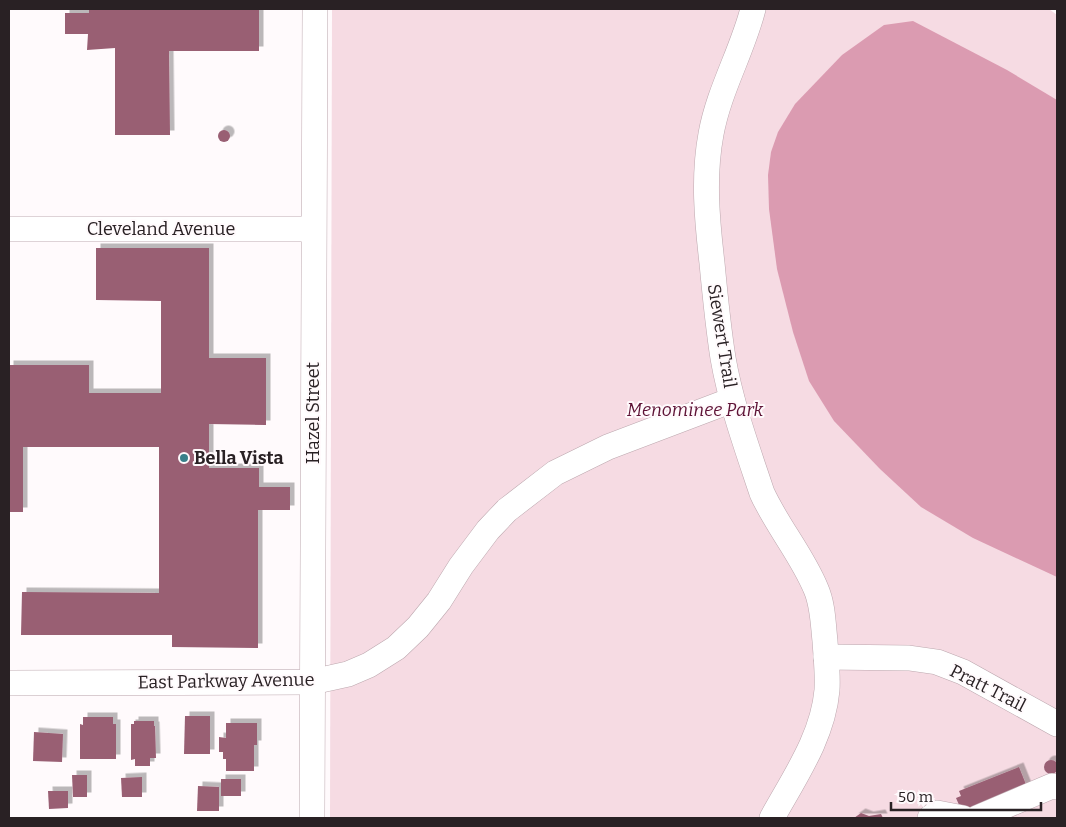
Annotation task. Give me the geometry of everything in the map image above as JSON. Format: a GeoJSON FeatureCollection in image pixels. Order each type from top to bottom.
{"type":"FeatureCollection","features":[{"type":"Feature","properties":{"kind":"street","name":"Hazel Street"},"geometry":{"type":"LineString","coordinates":[[312,818],[315,9]]}},
{"type":"Feature","properties":{"kind":"street","name":"Siewert Trail"},"geometry":{"type":"LineString","coordinates":[[753,9],[716,109],[710,136],[706,192],[719,329],[732,400],[762,493],[803,562],[816,589],[821,605],[827,689],[816,737],[772,818]]}},
{"type":"Feature","properties":{"kind":"street","name":"Cleveland Avenue"},"geometry":{"type":"LineString","coordinates":[[9,229],[313,229]]}},
{"type":"Feature","properties":{"kind":"street","name":"East Parkway Avenue"},"geometry":{"type":"LineString","coordinates":[[9,683],[312,682],[348,674],[369,665],[396,648],[418,627],[439,601],[461,566],[488,530],[507,510],[555,473],[608,447],[732,400]]}},
{"type":"Feature","properties":{"kind":"street","name":"Pratt Trail"},"geometry":{"type":"LineString","coordinates":[[826,657],[909,658],[937,662],[963,672],[1057,724]]}},
{"type":"Feature","properties":{"kind":"street"},"geometry":{"type":"LineString","coordinates":[[977,818],[1052,786],[1057,787]]}},
{"type":"Feature","properties":{"kind":"street"},"geometry":{"type":"LineString","coordinates":[[930,818],[937,813],[963,818]]}},
{"type":"Feature","properties":{"kind":"green space","name":"Menominee Park"},"geometry":{"type":"Polygon","coordinates":[[[332,9],[1049,9],[1057,15],[1057,818],[330,818],[332,9]]]}},
{"type":"Feature","properties":{"kind":"shaded area"},"geometry":{"type":"Polygon","coordinates":[[[913,21],[1007,70],[1057,100],[1057,577],[973,538],[921,507],[880,469],[834,421],[809,381],[793,332],[777,269],[769,209],[768,175],[771,152],[778,132],[795,104],[842,55],[884,25],[913,21]]]}},
{"type":"Feature","properties":{"kind":"building"},"geometry":{"type":"Polygon","coordinates":[[[89,9],[259,9],[259,51],[169,51],[170,135],[115,135],[115,48],[87,50],[88,34],[65,34],[65,13],[89,13],[89,9]]]}},
{"type":"Feature","properties":{"kind":"building"},"geometry":{"type":"Polygon","coordinates":[[[222,130],[226,130],[230,136],[226,142],[222,142],[218,138],[218,134],[222,130]]]}},
{"type":"Feature","properties":{"kind":"building","name":"Bella Vista"},"geometry":{"type":"Polygon","coordinates":[[[96,248],[209,248],[209,358],[266,358],[266,425],[209,424],[209,468],[259,468],[259,487],[290,487],[290,510],[258,510],[258,648],[172,647],[172,635],[21,635],[22,592],[159,593],[159,447],[23,447],[23,512],[9,512],[9,365],[89,365],[89,393],[161,393],[161,301],[96,300],[96,248]]]}},
{"type":"Feature","properties":{"kind":"building"},"geometry":{"type":"Polygon","coordinates":[[[185,716],[210,716],[210,754],[184,754],[185,716]]]}},
{"type":"Feature","properties":{"kind":"building"},"geometry":{"type":"Polygon","coordinates":[[[83,717],[113,717],[113,724],[116,724],[116,759],[80,759],[80,724],[83,725],[83,717]]]}},
{"type":"Feature","properties":{"kind":"building"},"geometry":{"type":"Polygon","coordinates":[[[134,721],[154,721],[156,758],[150,758],[150,766],[135,766],[135,759],[131,760],[131,724],[134,724],[134,721]]]}},
{"type":"Feature","properties":{"kind":"building"},"geometry":{"type":"Polygon","coordinates":[[[226,723],[257,723],[257,745],[254,745],[254,771],[226,771],[226,759],[223,759],[223,752],[219,752],[219,737],[226,738],[226,723]]]}},
{"type":"Feature","properties":{"kind":"building"},"geometry":{"type":"Polygon","coordinates":[[[34,732],[63,734],[62,762],[33,761],[34,732]]]}},
{"type":"Feature","properties":{"kind":"building"},"geometry":{"type":"Polygon","coordinates":[[[1048,760],[1054,760],[1058,767],[1054,774],[1048,774],[1044,770],[1044,764],[1048,760]]]}},
{"type":"Feature","properties":{"kind":"building"},"geometry":{"type":"Polygon","coordinates":[[[1019,767],[1029,792],[963,814],[956,798],[961,796],[959,791],[1019,767]]]}},
{"type":"Feature","properties":{"kind":"building"},"geometry":{"type":"Polygon","coordinates":[[[72,775],[87,775],[87,797],[73,797],[72,775]]]}},
{"type":"Feature","properties":{"kind":"building"},"geometry":{"type":"Polygon","coordinates":[[[142,777],[142,797],[122,797],[121,778],[142,777]]]}},
{"type":"Feature","properties":{"kind":"building"},"geometry":{"type":"Polygon","coordinates":[[[221,779],[241,779],[241,796],[221,796],[221,779]]]}},
{"type":"Feature","properties":{"kind":"building"},"geometry":{"type":"Polygon","coordinates":[[[198,786],[219,787],[219,811],[197,811],[198,786]]]}},
{"type":"Feature","properties":{"kind":"building"},"geometry":{"type":"Polygon","coordinates":[[[48,791],[68,791],[68,808],[49,809],[48,791]]]}},
{"type":"Feature","properties":{"kind":"building"},"geometry":{"type":"Polygon","coordinates":[[[861,813],[869,816],[881,814],[883,818],[854,818],[861,813]]]}},
{"type":"Feature","properties":{"kind":"place","name":"Bella Vista"},"geometry":{"type":"Point","coordinates":[184,458]}}]}
